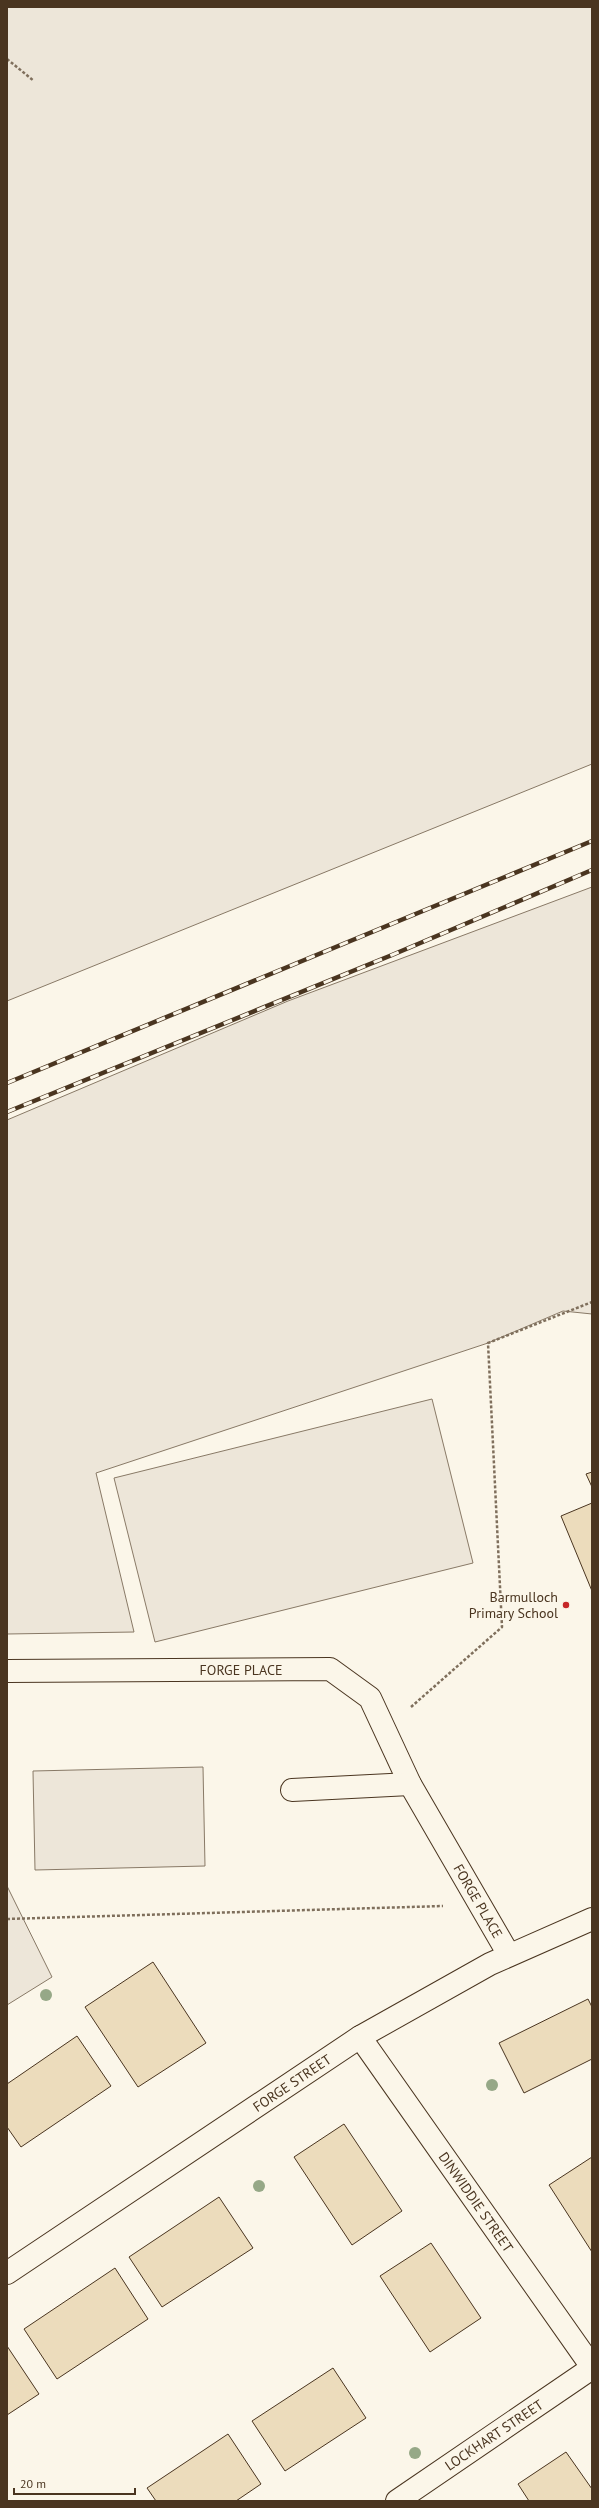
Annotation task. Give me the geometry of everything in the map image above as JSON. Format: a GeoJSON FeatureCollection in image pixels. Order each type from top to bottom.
{"type":"FeatureCollection","features":[{"type":"Feature","properties":{"kind":"street","name":"FORGE PLACE"},"geometry":{"type":"LineString","coordinates":[[7,1671],[330,1669],[370,1698],[410,1784],[509,1955]]}},
{"type":"Feature","properties":{"kind":"street"},"geometry":{"type":"LineString","coordinates":[[292,1790],[410,1784]]}},
{"type":"Feature","properties":{"kind":"street","name":"FORGE STREET"},"geometry":{"type":"LineString","coordinates":[[7,2273],[360,2037],[490,1964],[592,1920]]}},
{"type":"Feature","properties":{"kind":"street","name":"DINWIDDIE STREET"},"geometry":{"type":"LineString","coordinates":[[360,2037],[592,2368]]}},
{"type":"Feature","properties":{"kind":"street","name":"LOCKHART STREET"},"geometry":{"type":"LineString","coordinates":[[397,2501],[592,2368]]}},
{"type":"Feature","properties":{"kind":"path"},"geometry":{"type":"LineString","coordinates":[[7,59],[34,81]]}},
{"type":"Feature","properties":{"kind":"path"},"geometry":{"type":"LineString","coordinates":[[384,1729],[502,1628],[488,1343],[592,1302]]}},
{"type":"Feature","properties":{"kind":"path"},"geometry":{"type":"LineString","coordinates":[[7,1919],[480,1904]]}},
{"type":"Feature","properties":{"kind":"shaded area"},"geometry":{"type":"Polygon","coordinates":[[[7,7],[592,7],[592,764],[7,1001],[7,7]]]}},
{"type":"Feature","properties":{"kind":"shaded area"},"geometry":{"type":"Polygon","coordinates":[[[592,887],[592,1314],[563,1311],[488,1343],[96,1473],[134,1632],[7,1634],[7,1120],[288,1001],[592,887]]]}},
{"type":"Feature","properties":{"kind":"shaded area"},"geometry":{"type":"Polygon","coordinates":[[[432,1399],[473,1563],[155,1642],[114,1478],[432,1399]]]}},
{"type":"Feature","properties":{"kind":"shaded area"},"geometry":{"type":"Polygon","coordinates":[[[203,1767],[205,1866],[35,1870],[33,1771],[203,1767]]]}},
{"type":"Feature","properties":{"kind":"shaded area"},"geometry":{"type":"Polygon","coordinates":[[[7,1886],[52,1977],[7,2005],[7,1886]]]}},
{"type":"Feature","properties":{"kind":"building"},"geometry":{"type":"Polygon","coordinates":[[[592,1472],[592,1487],[586,1474],[592,1472]]]}},
{"type":"Feature","properties":{"kind":"building"},"geometry":{"type":"Polygon","coordinates":[[[592,1503],[592,1591],[561,1516],[592,1503]]]}},
{"type":"Feature","properties":{"kind":"building"},"geometry":{"type":"Polygon","coordinates":[[[153,1962],[206,2043],[138,2087],[85,2007],[153,1962]]]}},
{"type":"Feature","properties":{"kind":"building"},"geometry":{"type":"Polygon","coordinates":[[[588,1999],[592,2007],[592,2059],[524,2093],[499,2043],[588,1999]]]}},
{"type":"Feature","properties":{"kind":"building"},"geometry":{"type":"Polygon","coordinates":[[[77,2036],[111,2086],[21,2147],[7,2127],[7,2084],[77,2036]]]}},
{"type":"Feature","properties":{"kind":"building"},"geometry":{"type":"Polygon","coordinates":[[[344,2124],[402,2211],[352,2245],[294,2157],[344,2124]]]}},
{"type":"Feature","properties":{"kind":"building"},"geometry":{"type":"Polygon","coordinates":[[[592,2157],[592,2252],[549,2185],[592,2157]]]}},
{"type":"Feature","properties":{"kind":"building"},"geometry":{"type":"Polygon","coordinates":[[[219,2197],[253,2248],[162,2307],[129,2257],[219,2197]]]}},
{"type":"Feature","properties":{"kind":"building"},"geometry":{"type":"Polygon","coordinates":[[[431,2243],[481,2318],[430,2352],[380,2276],[431,2243]]]}},
{"type":"Feature","properties":{"kind":"building"},"geometry":{"type":"Polygon","coordinates":[[[115,2268],[148,2319],[57,2379],[24,2329],[115,2268]]]}},
{"type":"Feature","properties":{"kind":"building"},"geometry":{"type":"Polygon","coordinates":[[[7,2346],[39,2394],[7,2415],[7,2346]]]}},
{"type":"Feature","properties":{"kind":"building"},"geometry":{"type":"Polygon","coordinates":[[[333,2368],[366,2418],[285,2471],[252,2421],[333,2368]]]}},
{"type":"Feature","properties":{"kind":"building"},"geometry":{"type":"Polygon","coordinates":[[[228,2434],[261,2484],[236,2501],[156,2501],[147,2488],[228,2434]]]}},
{"type":"Feature","properties":{"kind":"building"},"geometry":{"type":"Polygon","coordinates":[[[566,2452],[592,2489],[592,2501],[529,2501],[518,2484],[566,2452]]]}},
{"type":"Feature","properties":{"kind":"railway"},"geometry":{"type":"LineString","coordinates":[[7,1083],[592,841]]}},
{"type":"Feature","properties":{"kind":"railway"},"geometry":{"type":"LineString","coordinates":[[7,1112],[392,955],[592,870]]}},
{"type":"Feature","properties":{"kind":"place","name":"Barmulloch Primary School"},"geometry":{"type":"Point","coordinates":[566,1605]}}]}
